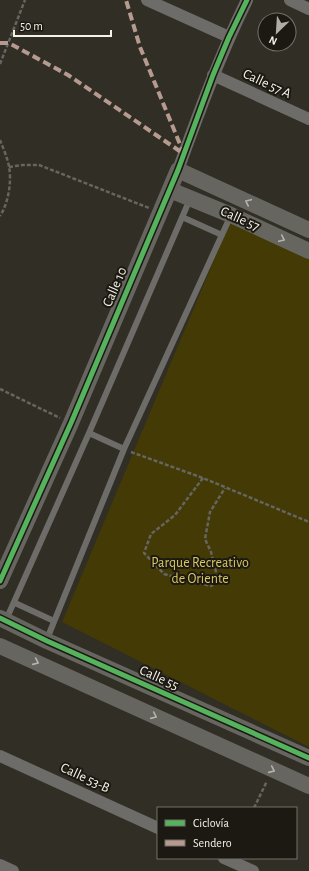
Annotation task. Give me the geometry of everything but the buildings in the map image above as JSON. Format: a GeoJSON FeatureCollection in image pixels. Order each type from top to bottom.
{"type":"FeatureCollection","features":[{"type":"Feature","properties":{"kind":"street"},"geometry":{"type":"LineString","coordinates":[[147,0],[229,37]]}},
{"type":"Feature","properties":{"kind":"street","name":"Calle 10"},"geometry":{"type":"LineString","coordinates":[[0,581],[71,423],[170,190],[213,75],[247,0]]}},
{"type":"Feature","properties":{"kind":"street"},"geometry":{"type":"LineString","coordinates":[[290,0],[309,9]]}},
{"type":"Feature","properties":{"kind":"street","name":"Calle 57 A"},"geometry":{"type":"LineString","coordinates":[[213,75],[309,119]]}},
{"type":"Feature","properties":{"kind":"street","name":"Calle 57"},"geometry":{"type":"LineString","coordinates":[[178,170],[309,230]]}},
{"type":"Feature","properties":{"kind":"street","name":"Calle 57"},"geometry":{"type":"LineString","coordinates":[[170,190],[191,197],[309,251]]}},
{"type":"Feature","properties":{"kind":"street","name":"Calle 55"},"geometry":{"type":"LineString","coordinates":[[3,620],[309,758]]}},
{"type":"Feature","properties":{"kind":"street"},"geometry":{"type":"LineString","coordinates":[[0,646],[309,786]]}},
{"type":"Feature","properties":{"kind":"street","name":"Calle 53-B"},"geometry":{"type":"LineString","coordinates":[[0,756],[157,828]]}},
{"type":"Feature","properties":{"kind":"street"},"geometry":{"type":"LineString","coordinates":[[226,859],[253,871]]}},
{"type":"Feature","properties":{"kind":"street"},"geometry":{"type":"LineString","coordinates":[[0,865],[13,871]]}},
{"type":"Feature","properties":{"kind":"lane"},"geometry":{"type":"LineString","coordinates":[[3,620],[14,603],[89,434],[191,197]]}},
{"type":"Feature","properties":{"kind":"lane"},"geometry":{"type":"LineString","coordinates":[[47,641],[124,450],[231,215]]}},
{"type":"Feature","properties":{"kind":"lane"},"geometry":{"type":"LineString","coordinates":[[182,217],[222,235]]}},
{"type":"Feature","properties":{"kind":"lane"},"geometry":{"type":"LineString","coordinates":[[89,434],[124,450]]}},
{"type":"Feature","properties":{"kind":"lane"},"geometry":{"type":"LineString","coordinates":[[14,603],[54,621]]}},
{"type":"Feature","properties":{"kind":"path"},"geometry":{"type":"LineString","coordinates":[[0,64],[25,0]]}},
{"type":"Feature","properties":{"kind":"path"},"geometry":{"type":"LineString","coordinates":[[0,140],[9,167],[8,196],[0,216]]}},
{"type":"Feature","properties":{"kind":"path"},"geometry":{"type":"LineString","coordinates":[[9,167],[39,165],[160,212]]}},
{"type":"Feature","properties":{"kind":"path"},"geometry":{"type":"LineString","coordinates":[[0,389],[71,423]]}},
{"type":"Feature","properties":{"kind":"path"},"geometry":{"type":"LineString","coordinates":[[124,450],[203,478],[309,522]]}},
{"type":"Feature","properties":{"kind":"path"},"geometry":{"type":"LineString","coordinates":[[203,478],[175,515],[151,534],[144,553],[164,574],[211,586],[218,580],[211,552],[205,539],[210,512],[225,488]]}},
{"type":"Feature","properties":{"kind":"path"},"geometry":{"type":"LineString","coordinates":[[254,807],[273,770]]}},
{"type":"Feature","properties":{"kind":"green space","name":"Parque Recreativo de Oriente"},"geometry":{"type":"Polygon","coordinates":[[[230,222],[309,257],[309,747],[62,622],[230,222]]]}},
{"type":"Feature","properties":{"kind":"marked path"},"geometry":{"type":"LineString","coordinates":[[0,43],[9,43],[68,75],[184,154],[140,47],[126,0]]}},
{"type":"Feature","properties":{"kind":"cycle path"},"geometry":{"type":"LineString","coordinates":[[0,581],[71,423],[178,170],[213,75],[247,0]]}},
{"type":"Feature","properties":{"kind":"cycle path"},"geometry":{"type":"LineString","coordinates":[[0,618],[47,641],[309,758]]}}]}
